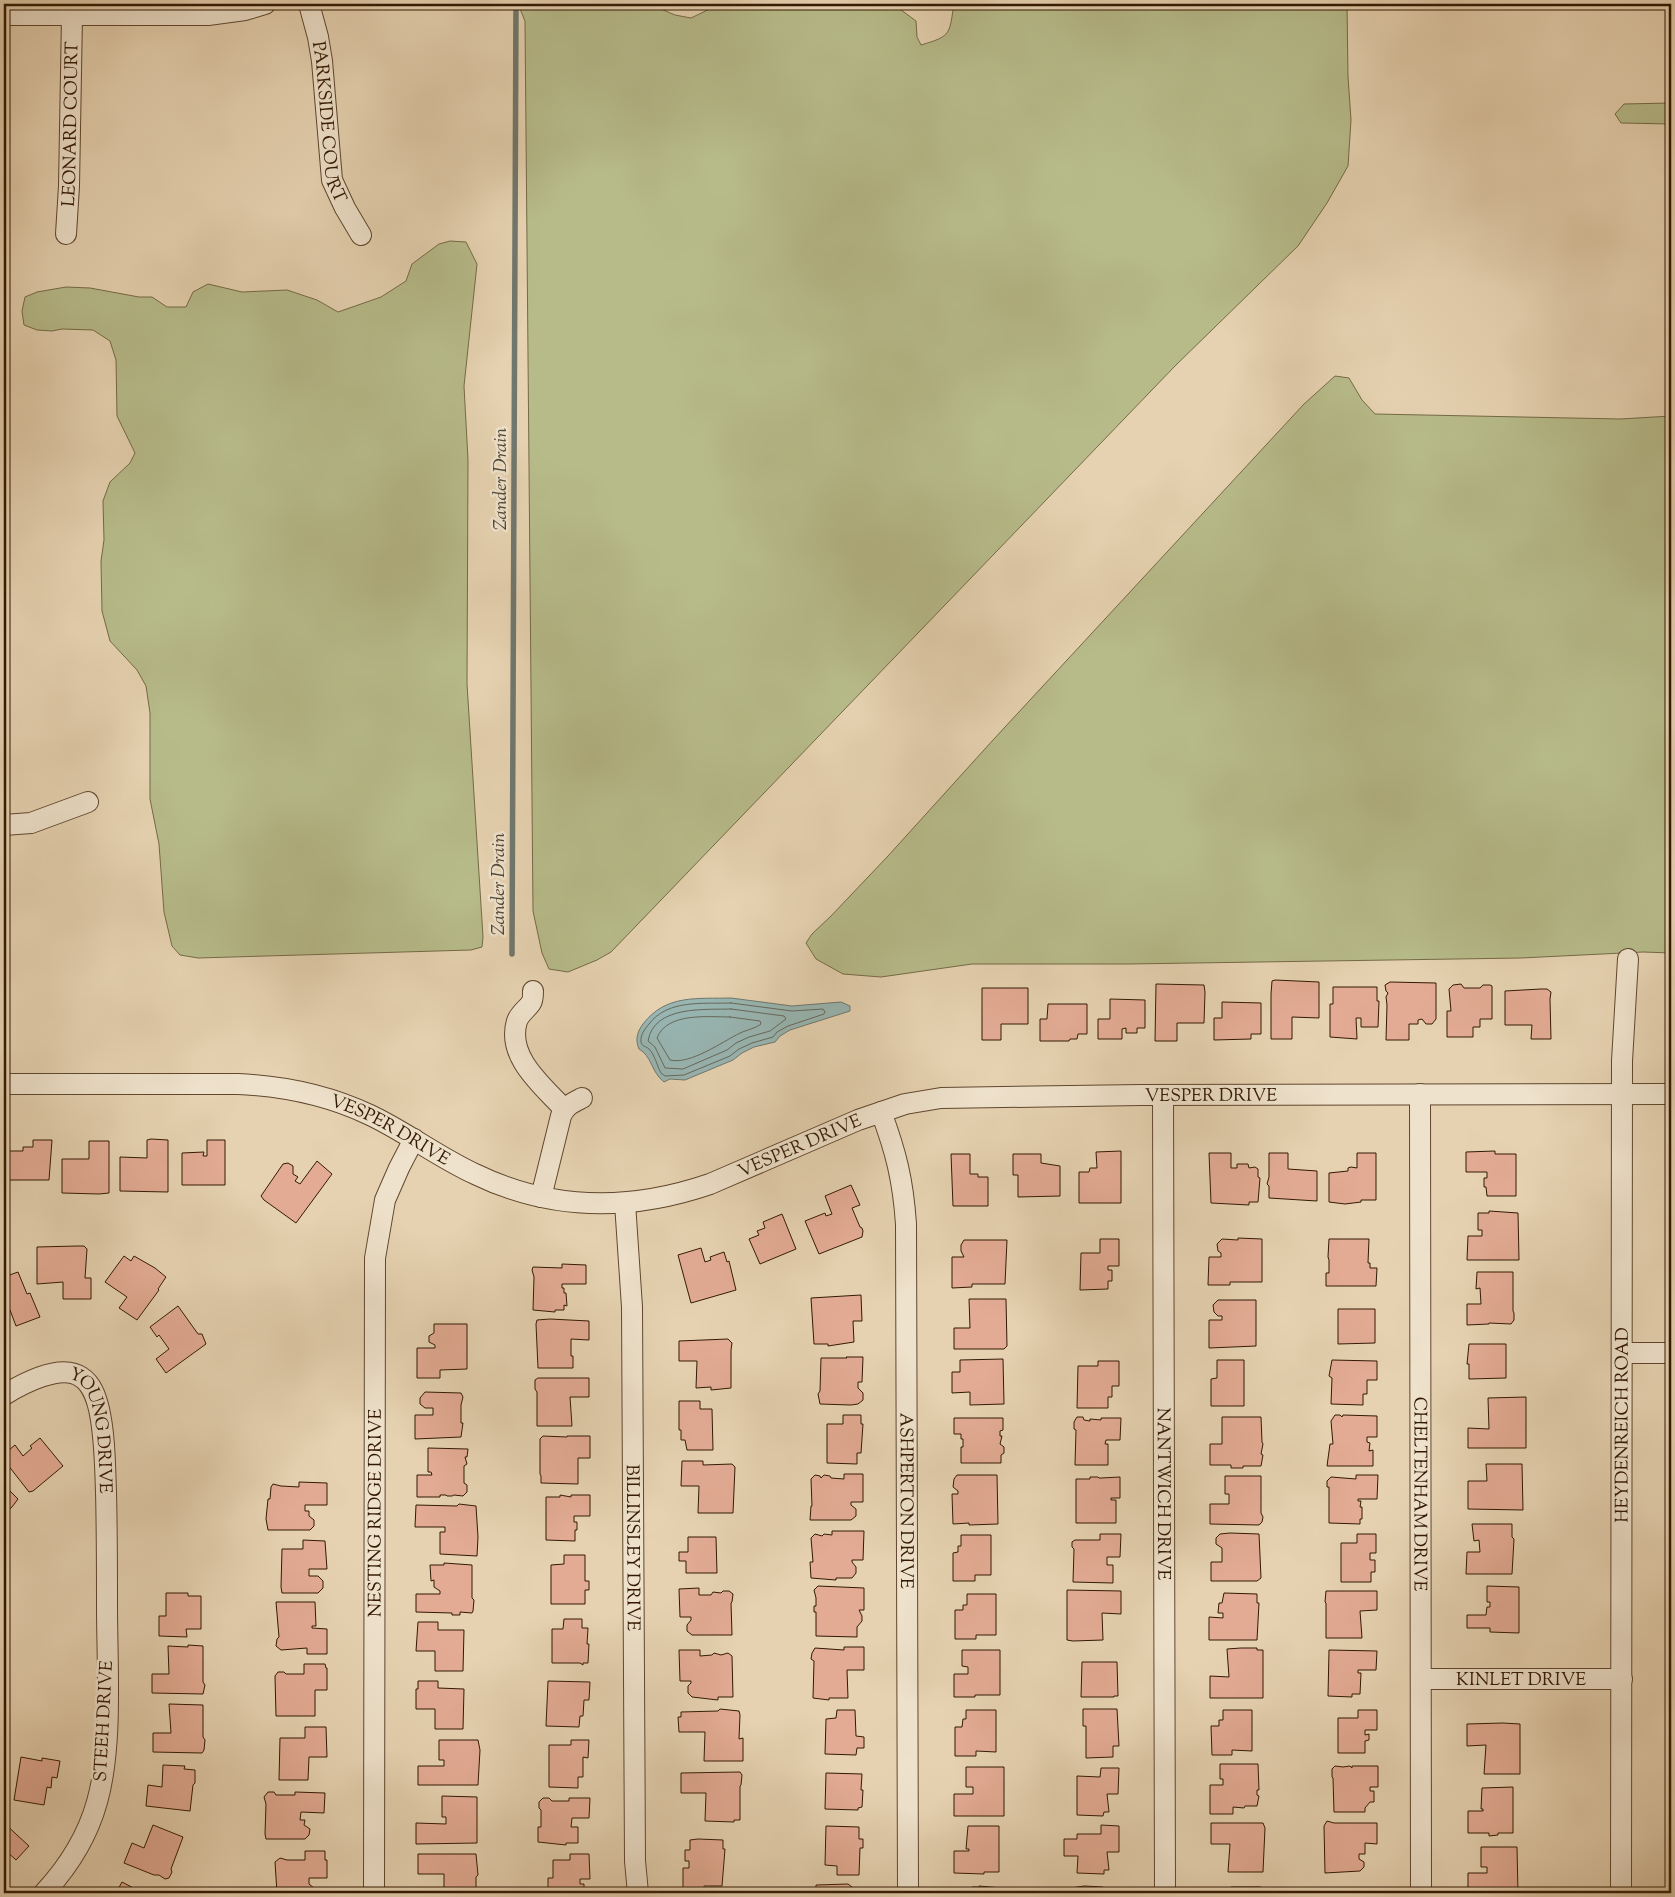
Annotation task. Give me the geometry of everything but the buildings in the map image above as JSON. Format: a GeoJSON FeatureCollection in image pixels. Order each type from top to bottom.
{"type":"FeatureCollection","features":[{"type":"Feature","properties":{"kind":"street"},"geometry":{"type":"LineString","coordinates":[[4,15],[208,15],[245,10],[265,4]]}},
{"type":"Feature","properties":{"kind":"street","name":"PARKSIDE COURT"},"geometry":{"type":"LineString","coordinates":[[309,4],[322,61],[332,180],[345,208],[362,235]]}},
{"type":"Feature","properties":{"kind":"street","name":"LEONARD COURT"},"geometry":{"type":"LineString","coordinates":[[66,234],[69,186],[72,16]]}},
{"type":"Feature","properties":{"kind":"street"},"geometry":{"type":"LineString","coordinates":[[4,825],[31,823],[88,802]]}},
{"type":"Feature","properties":{"kind":"street","name":"HEYDENREICH ROAD"},"geometry":{"type":"LineString","coordinates":[[1622,1893],[1622,1060],[1628,958]]}},
{"type":"Feature","properties":{"kind":"street"},"geometry":{"type":"LineString","coordinates":[[533,991],[532,1002],[520,1014],[517,1022],[516,1041],[524,1064],[564,1109]]}},
{"type":"Feature","properties":{"kind":"street","name":"VESPER DRIVE"},"geometry":{"type":"LineString","coordinates":[[4,1084],[238,1084],[267,1085],[296,1090],[347,1105],[370,1115],[475,1174],[495,1183],[541,1197],[582,1203],[626,1203],[665,1197],[710,1184],[836,1128],[881,1112],[924,1100],[958,1097],[1163,1095],[1671,1094]]}},
{"type":"Feature","properties":{"kind":"street","name":"CHELTENHAM DRIVE"},"geometry":{"type":"LineString","coordinates":[[1420,1094],[1422,1893]]}},
{"type":"Feature","properties":{"kind":"street","name":"NANTWICH DRIVE"},"geometry":{"type":"LineString","coordinates":[[1163,1095],[1165,1893]]}},
{"type":"Feature","properties":{"kind":"street"},"geometry":{"type":"LineString","coordinates":[[541,1197],[564,1109],[569,1104],[582,1098]]}},
{"type":"Feature","properties":{"kind":"street","name":"ASHPERTON DRIVE"},"geometry":{"type":"LineString","coordinates":[[881,1112],[902,1177],[906,1224],[908,1893]]}},
{"type":"Feature","properties":{"kind":"street","name":"NESTING RIDGE DRIVE"},"geometry":{"type":"LineString","coordinates":[[374,1893],[375,1258],[385,1200],[398,1168],[414,1139]]}},
{"type":"Feature","properties":{"kind":"street","name":"BILLINSLEY DRIVE"},"geometry":{"type":"LineString","coordinates":[[626,1203],[632,1307],[635,1851],[638,1893]]}},
{"type":"Feature","properties":{"kind":"street"},"geometry":{"type":"LineString","coordinates":[[1623,1353],[1671,1353]]}},
{"type":"Feature","properties":{"kind":"street","name":"YOUNG DRIVE"},"geometry":{"type":"LineString","coordinates":[[4,1395],[34,1380],[61,1371],[80,1376],[88,1383],[94,1394],[103,1429],[107,1534]]}},
{"type":"Feature","properties":{"kind":"street","name":"STEEH DRIVE"},"geometry":{"type":"LineString","coordinates":[[44,1893],[68,1865],[80,1846],[89,1828],[103,1778],[107,1719],[107,1534]]}},
{"type":"Feature","properties":{"kind":"street","name":"KINLET DRIVE"},"geometry":{"type":"LineString","coordinates":[[1421,1679],[1622,1679]]}},
{"type":"Feature","properties":{"kind":"green space"},"geometry":{"type":"Polygon","coordinates":[[[518,4],[656,4],[661,9],[675,15],[691,18],[720,4],[893,4],[916,21],[917,37],[921,45],[944,36],[950,28],[954,4],[1347,4],[1348,77],[1351,120],[1348,166],[1327,203],[1298,246],[1175,366],[611,952],[568,972],[549,969],[542,953],[533,911],[525,21],[518,4]]]}},
{"type":"Feature","properties":{"kind":"green space"},"geometry":{"type":"Polygon","coordinates":[[[1671,103],[1671,124],[1621,123],[1615,114],[1624,104],[1671,103]]]}},
{"type":"Feature","properties":{"kind":"green space"},"geometry":{"type":"Polygon","coordinates":[[[450,241],[466,242],[477,264],[464,386],[468,460],[467,684],[483,937],[482,947],[471,950],[198,958],[180,955],[172,946],[164,912],[159,844],[150,799],[150,713],[146,686],[137,670],[110,641],[102,611],[103,501],[110,482],[130,463],[135,453],[117,416],[116,360],[110,341],[93,330],[37,330],[24,325],[22,311],[25,297],[37,292],[66,287],[90,288],[139,297],[152,297],[167,307],[186,307],[193,292],[208,284],[242,292],[287,290],[317,300],[338,312],[381,297],[406,281],[412,264],[439,244],[450,241]]]}},
{"type":"Feature","properties":{"kind":"green space"},"geometry":{"type":"Polygon","coordinates":[[[1335,376],[1349,378],[1362,400],[1375,414],[1620,419],[1671,416],[1671,953],[1643,952],[1521,958],[1128,964],[972,964],[881,977],[843,974],[816,959],[806,943],[812,934],[888,856],[1304,404],[1335,376]]]}},
{"type":"Feature","properties":{"kind":"water"},"geometry":{"type":"Polygon","coordinates":[[[731,998],[792,1006],[841,1002],[850,1006],[850,1011],[790,1030],[780,1036],[775,1042],[754,1047],[733,1060],[685,1080],[670,1079],[664,1082],[656,1074],[647,1056],[639,1049],[637,1036],[643,1024],[652,1014],[672,1003],[694,999],[731,998]]]}},
{"type":"Feature","properties":{"kind":"waterway","name":"Zander Drain"},"geometry":{"type":"LineString","coordinates":[[512,954],[516,4]]}}]}
